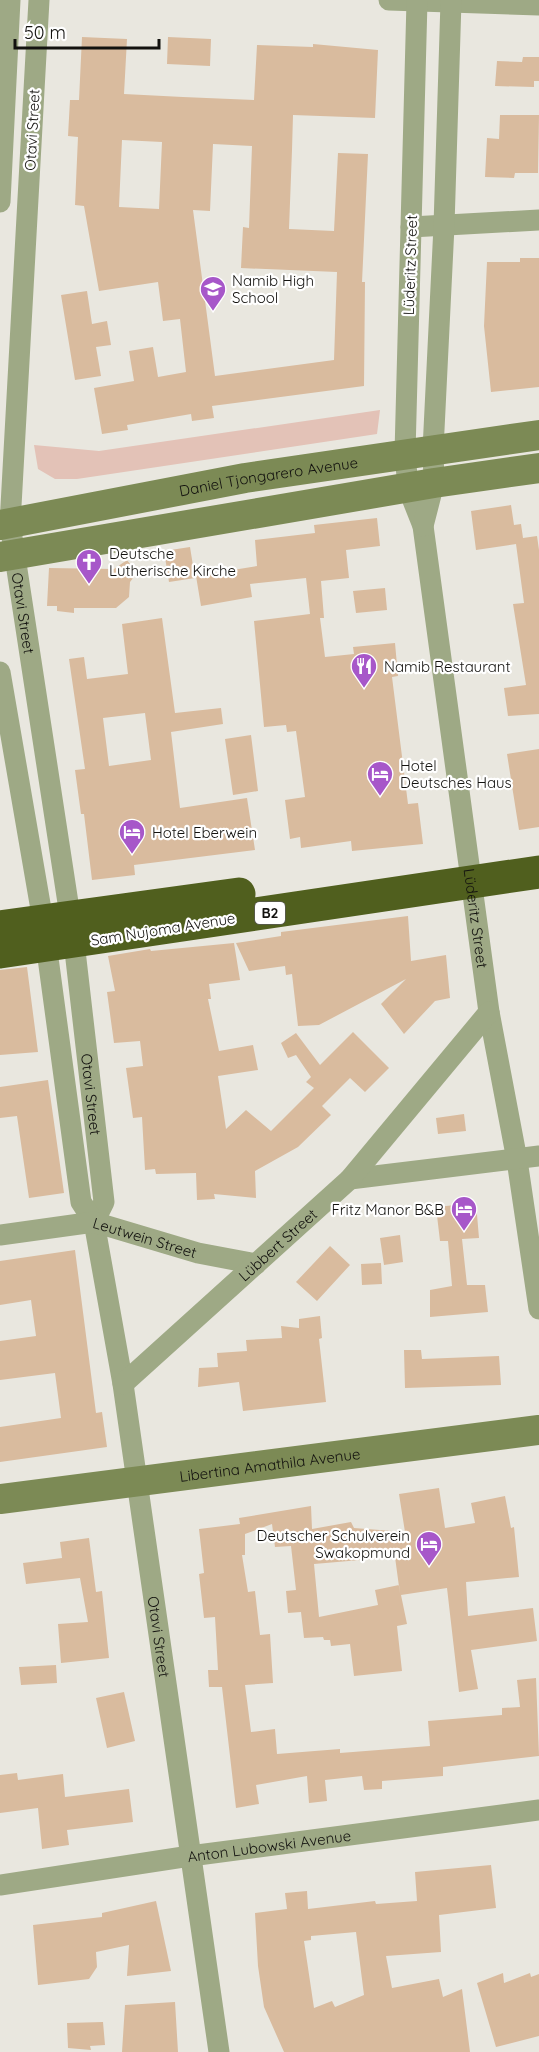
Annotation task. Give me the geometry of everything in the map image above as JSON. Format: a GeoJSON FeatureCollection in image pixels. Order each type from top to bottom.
{"type":"FeatureCollection","features":[{"type":"Feature","properties":{"kind":"highway","name":"Sam Nujoma Avenue"},"geometry":{"type":"LineString","coordinates":[[471,873],[539,853]]}},
{"type":"Feature","properties":{"kind":"highway","name":"Sam Nujoma Avenue"},"geometry":{"type":"LineString","coordinates":[[0,952],[58,931],[471,873],[539,872]]}},
{"type":"Feature","properties":{"kind":"highway","name":"Sam Nujoma Avenue"},"geometry":{"type":"LineString","coordinates":[[0,927],[58,931]]}},
{"type":"Feature","properties":{"kind":"street","name":"Otavi Street"},"geometry":{"type":"LineString","coordinates":[[0,202],[10,0]]}},
{"type":"Feature","properties":{"kind":"street","name":"Otavi Street"},"geometry":{"type":"LineString","coordinates":[[39,0],[5,524],[58,931],[104,1202],[94,1222],[123,1384],[219,2052]]}},
{"type":"Feature","properties":{"kind":"street"},"geometry":{"type":"LineString","coordinates":[[389,0],[539,5]]}},
{"type":"Feature","properties":{"kind":"street","name":"Lüderitz Street"},"geometry":{"type":"LineString","coordinates":[[417,1],[411,227],[423,526],[489,1012],[517,1160],[539,1310]]}},
{"type":"Feature","properties":{"kind":"street","name":"Lüderitz Street"},"geometry":{"type":"LineString","coordinates":[[419,451],[444,226],[451,1]]}},
{"type":"Feature","properties":{"kind":"street"},"geometry":{"type":"LineString","coordinates":[[411,227],[539,220]]}},
{"type":"Feature","properties":{"kind":"street","name":"Daniel Tjongarero Avenue"},"geometry":{"type":"LineString","coordinates":[[5,524],[245,478],[539,435]]}},
{"type":"Feature","properties":{"kind":"street"},"geometry":{"type":"LineString","coordinates":[[8,556],[421,485],[539,468]]}},
{"type":"Feature","properties":{"kind":"street","name":"Otavi Street"},"geometry":{"type":"LineString","coordinates":[[0,672],[58,931]]}},
{"type":"Feature","properties":{"kind":"street","name":"Lübbert Street"},"geometry":{"type":"LineString","coordinates":[[123,1384],[350,1179],[489,1012]]}},
{"type":"Feature","properties":{"kind":"street"},"geometry":{"type":"LineString","coordinates":[[350,1179],[539,1156]]}},
{"type":"Feature","properties":{"kind":"street","name":"Leutwein Street"},"geometry":{"type":"LineString","coordinates":[[0,1235],[94,1222],[198,1253],[256,1264]]}},
{"type":"Feature","properties":{"kind":"street","name":"Libertina Amathila Avenue"},"geometry":{"type":"LineString","coordinates":[[0,1499],[539,1430]]}},
{"type":"Feature","properties":{"kind":"street","name":"Anton Lubowski Avenue"},"geometry":{"type":"LineString","coordinates":[[0,1885],[190,1856],[539,1810]]}},
{"type":"Feature","properties":{"kind":"shaded area"},"geometry":{"type":"Polygon","coordinates":[[[380,410],[377,434],[77,479],[55,479],[38,469],[34,445],[99,451],[380,410]]]}},
{"type":"Feature","properties":{"kind":"building"},"geometry":{"type":"Polygon","coordinates":[[[82,37],[127,39],[124,94],[183,97],[254,100],[257,45],[313,47],[313,44],[378,50],[375,118],[293,115],[289,229],[334,231],[338,153],[368,154],[362,282],[365,282],[364,386],[212,406],[214,418],[192,421],[191,414],[127,425],[128,430],[102,434],[94,388],[134,381],[129,351],[153,347],[158,377],[186,372],[180,319],[163,321],[158,282],[99,291],[84,206],[75,205],[78,137],[68,136],[70,100],[79,100],[82,37]],[[122,140],[119,207],[159,209],[162,142],[122,140]],[[213,144],[210,211],[193,210],[215,376],[334,360],[337,272],[241,268],[243,227],[249,228],[252,146],[213,144]]]}},
{"type":"Feature","properties":{"kind":"building"},"geometry":{"type":"Polygon","coordinates":[[[168,37],[211,39],[210,66],[167,64],[168,37]]]}},
{"type":"Feature","properties":{"kind":"building"},"geometry":{"type":"Polygon","coordinates":[[[523,57],[539,57],[539,81],[534,81],[534,87],[495,86],[497,61],[522,62],[523,57]]]}},
{"type":"Feature","properties":{"kind":"building"},"geometry":{"type":"Polygon","coordinates":[[[500,115],[539,115],[538,173],[515,173],[514,178],[485,177],[487,138],[499,139],[500,115]]]}},
{"type":"Feature","properties":{"kind":"building"},"geometry":{"type":"Polygon","coordinates":[[[520,258],[539,258],[539,387],[491,392],[484,326],[487,262],[520,262],[520,258]]]}},
{"type":"Feature","properties":{"kind":"building"},"geometry":{"type":"Polygon","coordinates":[[[87,291],[92,324],[107,321],[111,345],[96,347],[101,376],[75,380],[61,295],[87,291]]]}},
{"type":"Feature","properties":{"kind":"building"},"geometry":{"type":"Polygon","coordinates":[[[511,505],[514,525],[521,524],[523,538],[537,536],[539,550],[539,714],[508,716],[504,688],[526,685],[513,604],[524,603],[516,544],[476,550],[471,511],[511,505]]]}},
{"type":"Feature","properties":{"kind":"building"},"geometry":{"type":"Polygon","coordinates":[[[377,518],[380,546],[346,550],[349,578],[321,581],[324,618],[320,618],[325,657],[354,654],[353,647],[395,643],[398,676],[392,677],[408,804],[418,803],[423,844],[352,851],[351,841],[301,848],[300,837],[290,839],[285,800],[305,797],[296,731],[287,732],[286,725],[264,727],[254,621],[310,614],[306,578],[250,584],[252,597],[201,606],[196,576],[257,566],[255,540],[315,533],[314,525],[377,518]]]}},
{"type":"Feature","properties":{"kind":"building"},"geometry":{"type":"Polygon","coordinates":[[[190,547],[195,578],[169,582],[164,551],[190,547]]]}},
{"type":"Feature","properties":{"kind":"building","name":"Deutsche Lutherische Kirche"},"geometry":{"type":"Polygon","coordinates":[[[127,560],[137,573],[130,582],[129,597],[116,608],[74,608],[74,613],[57,611],[57,606],[47,606],[49,568],[114,569],[127,560]]]}},
{"type":"Feature","properties":{"kind":"building"},"geometry":{"type":"Polygon","coordinates":[[[385,588],[387,610],[356,613],[353,591],[385,588]]]}},
{"type":"Feature","properties":{"kind":"building"},"geometry":{"type":"Polygon","coordinates":[[[162,618],[175,713],[221,708],[223,724],[171,732],[180,808],[247,798],[255,850],[134,865],[135,875],[92,880],[84,814],[81,814],[75,770],[85,769],[69,659],[84,657],[87,679],[128,674],[122,624],[162,618]],[[145,713],[103,718],[109,766],[151,760],[145,713]]]}},
{"type":"Feature","properties":{"kind":"building"},"geometry":{"type":"Polygon","coordinates":[[[251,735],[258,791],[233,795],[225,739],[251,735]]]}},
{"type":"Feature","properties":{"kind":"building"},"geometry":{"type":"Polygon","coordinates":[[[539,749],[539,827],[519,830],[507,754],[539,749]]]}},
{"type":"Feature","properties":{"kind":"building"},"geometry":{"type":"Polygon","coordinates":[[[408,916],[411,961],[446,955],[450,998],[435,1001],[404,1034],[381,1004],[406,979],[319,1025],[298,1026],[292,974],[286,975],[285,966],[249,971],[236,943],[281,936],[281,932],[408,916]]]}},
{"type":"Feature","properties":{"kind":"building"},"geometry":{"type":"Polygon","coordinates":[[[234,943],[240,980],[209,984],[211,999],[208,999],[219,1051],[253,1045],[258,1070],[218,1076],[226,1129],[246,1110],[271,1131],[314,1088],[306,1082],[311,1077],[296,1055],[288,1058],[281,1043],[296,1033],[320,1065],[353,1032],[389,1068],[365,1092],[350,1078],[322,1106],[331,1115],[298,1147],[255,1171],[256,1198],[214,1194],[215,1199],[197,1200],[196,1173],[156,1174],[155,1169],[145,1170],[142,1117],[133,1118],[126,1068],[143,1066],[140,1041],[114,1043],[107,992],[115,991],[108,956],[150,949],[151,951],[234,943]]]}},
{"type":"Feature","properties":{"kind":"building"},"geometry":{"type":"Polygon","coordinates":[[[27,967],[38,1052],[0,1055],[0,970],[27,967]]]}},
{"type":"Feature","properties":{"kind":"building"},"geometry":{"type":"Polygon","coordinates":[[[48,1080],[64,1193],[29,1198],[17,1116],[0,1118],[0,1087],[48,1080]]]}},
{"type":"Feature","properties":{"kind":"building"},"geometry":{"type":"Polygon","coordinates":[[[464,1114],[466,1131],[438,1134],[436,1118],[464,1114]]]}},
{"type":"Feature","properties":{"kind":"building"},"geometry":{"type":"Polygon","coordinates":[[[476,1203],[479,1238],[462,1239],[467,1285],[485,1285],[488,1312],[430,1317],[430,1290],[452,1286],[448,1241],[440,1241],[436,1207],[476,1203]]]}},
{"type":"Feature","properties":{"kind":"building"},"geometry":{"type":"Polygon","coordinates":[[[400,1235],[403,1262],[384,1265],[380,1238],[400,1235]]]}},
{"type":"Feature","properties":{"kind":"building"},"geometry":{"type":"Polygon","coordinates":[[[330,1246],[350,1265],[317,1301],[296,1282],[330,1246]]]}},
{"type":"Feature","properties":{"kind":"building"},"geometry":{"type":"Polygon","coordinates":[[[75,1250],[96,1413],[102,1412],[107,1447],[0,1462],[0,1427],[61,1418],[55,1373],[0,1380],[0,1341],[36,1336],[31,1300],[0,1305],[0,1261],[75,1250]]]}},
{"type":"Feature","properties":{"kind":"building"},"geometry":{"type":"Polygon","coordinates":[[[381,1263],[382,1284],[362,1285],[361,1264],[381,1263]]]}},
{"type":"Feature","properties":{"kind":"building"},"geometry":{"type":"Polygon","coordinates":[[[320,1316],[322,1338],[319,1339],[326,1402],[243,1411],[239,1382],[198,1387],[199,1368],[218,1367],[217,1353],[247,1351],[246,1340],[282,1338],[281,1326],[299,1328],[299,1319],[320,1316]]]}},
{"type":"Feature","properties":{"kind":"building"},"geometry":{"type":"Polygon","coordinates":[[[404,1350],[421,1350],[422,1359],[499,1356],[501,1385],[405,1388],[404,1350]]]}},
{"type":"Feature","properties":{"kind":"building"},"geometry":{"type":"Polygon","coordinates":[[[439,1488],[445,1528],[475,1523],[471,1503],[505,1496],[511,1528],[514,1527],[519,1577],[466,1582],[468,1616],[533,1608],[537,1641],[471,1650],[478,1689],[459,1692],[447,1588],[401,1595],[407,1624],[397,1626],[402,1671],[354,1676],[350,1644],[331,1646],[330,1640],[324,1640],[323,1637],[304,1638],[301,1612],[288,1613],[286,1591],[296,1590],[291,1546],[275,1547],[272,1524],[245,1534],[245,1555],[242,1555],[248,1592],[255,1591],[260,1635],[270,1634],[273,1683],[245,1685],[251,1732],[275,1729],[277,1754],[340,1749],[340,1753],[430,1746],[428,1721],[502,1715],[502,1708],[520,1707],[517,1680],[536,1678],[539,1756],[443,1767],[443,1776],[382,1781],[382,1789],[364,1790],[362,1776],[325,1780],[327,1801],[309,1803],[307,1776],[256,1785],[259,1804],[236,1808],[222,1687],[209,1687],[208,1670],[218,1670],[215,1617],[204,1618],[199,1574],[204,1573],[199,1529],[240,1524],[239,1518],[311,1506],[312,1529],[351,1522],[354,1528],[405,1532],[399,1494],[439,1488]],[[395,1557],[314,1564],[319,1617],[378,1605],[375,1590],[399,1585],[395,1557]]]}},
{"type":"Feature","properties":{"kind":"building"},"geometry":{"type":"Polygon","coordinates":[[[89,1538],[96,1592],[102,1591],[109,1658],[61,1663],[58,1624],[88,1622],[80,1578],[26,1584],[23,1563],[62,1558],[60,1542],[89,1538]]]}},
{"type":"Feature","properties":{"kind":"building"},"geometry":{"type":"Polygon","coordinates":[[[56,1665],[57,1683],[21,1685],[19,1667],[56,1665]]]}},
{"type":"Feature","properties":{"kind":"building"},"geometry":{"type":"Polygon","coordinates":[[[124,1692],[135,1741],[107,1748],[96,1698],[124,1692]]]}},
{"type":"Feature","properties":{"kind":"building"},"geometry":{"type":"Polygon","coordinates":[[[17,1773],[18,1780],[63,1774],[65,1797],[129,1789],[133,1822],[67,1830],[69,1845],[42,1849],[38,1808],[0,1813],[0,1775],[17,1773]]]}},
{"type":"Feature","properties":{"kind":"building"},"geometry":{"type":"Polygon","coordinates":[[[491,1865],[496,1908],[439,1915],[441,1952],[386,1956],[392,1988],[439,1979],[443,1997],[462,1989],[470,2052],[284,2052],[264,2007],[258,1966],[255,1913],[287,1909],[285,1893],[307,1891],[308,1909],[375,1901],[376,1904],[417,1901],[415,1872],[491,1865]],[[356,1932],[311,1936],[311,1940],[304,1941],[314,2008],[332,2001],[335,2007],[364,1995],[356,1932]]]}},
{"type":"Feature","properties":{"kind":"building"},"geometry":{"type":"Polygon","coordinates":[[[156,1901],[171,1971],[127,1976],[129,1945],[96,1952],[97,1967],[89,1979],[38,1985],[33,1925],[102,1917],[102,1913],[156,1901]]]}},
{"type":"Feature","properties":{"kind":"building"},"geometry":{"type":"Polygon","coordinates":[[[503,1973],[504,1983],[530,1973],[531,1977],[539,1974],[539,2036],[496,2047],[477,1983],[503,1973]]]}},
{"type":"Feature","properties":{"kind":"building"},"geometry":{"type":"Polygon","coordinates":[[[175,2002],[178,2052],[122,2052],[125,2005],[175,2002]]]}},
{"type":"Feature","properties":{"kind":"building"},"geometry":{"type":"Polygon","coordinates":[[[103,2022],[105,2045],[90,2046],[91,2050],[68,2048],[67,2023],[103,2022]]]}},
{"type":"Feature","properties":{"kind":"place","name":"Namib High School"},"geometry":{"type":"Point","coordinates":[213,312]}},
{"type":"Feature","properties":{"kind":"place","name":"Deutsche Lutherische Kirche"},"geometry":{"type":"Point","coordinates":[89,585]}},
{"type":"Feature","properties":{"kind":"place","name":"Namib Restaurant"},"geometry":{"type":"Point","coordinates":[364,689]}},
{"type":"Feature","properties":{"kind":"place","name":"Hotel Deutsches Haus"},"geometry":{"type":"Point","coordinates":[380,797]}},
{"type":"Feature","properties":{"kind":"place","name":"Hotel Eberwein"},"geometry":{"type":"Point","coordinates":[132,855]}},
{"type":"Feature","properties":{"kind":"place","name":"Fritz Manor B&B"},"geometry":{"type":"Point","coordinates":[464,1232]}},
{"type":"Feature","properties":{"kind":"place","name":"Deutscher Schulverein Swakopmund"},"geometry":{"type":"Point","coordinates":[429,1567]}}]}
